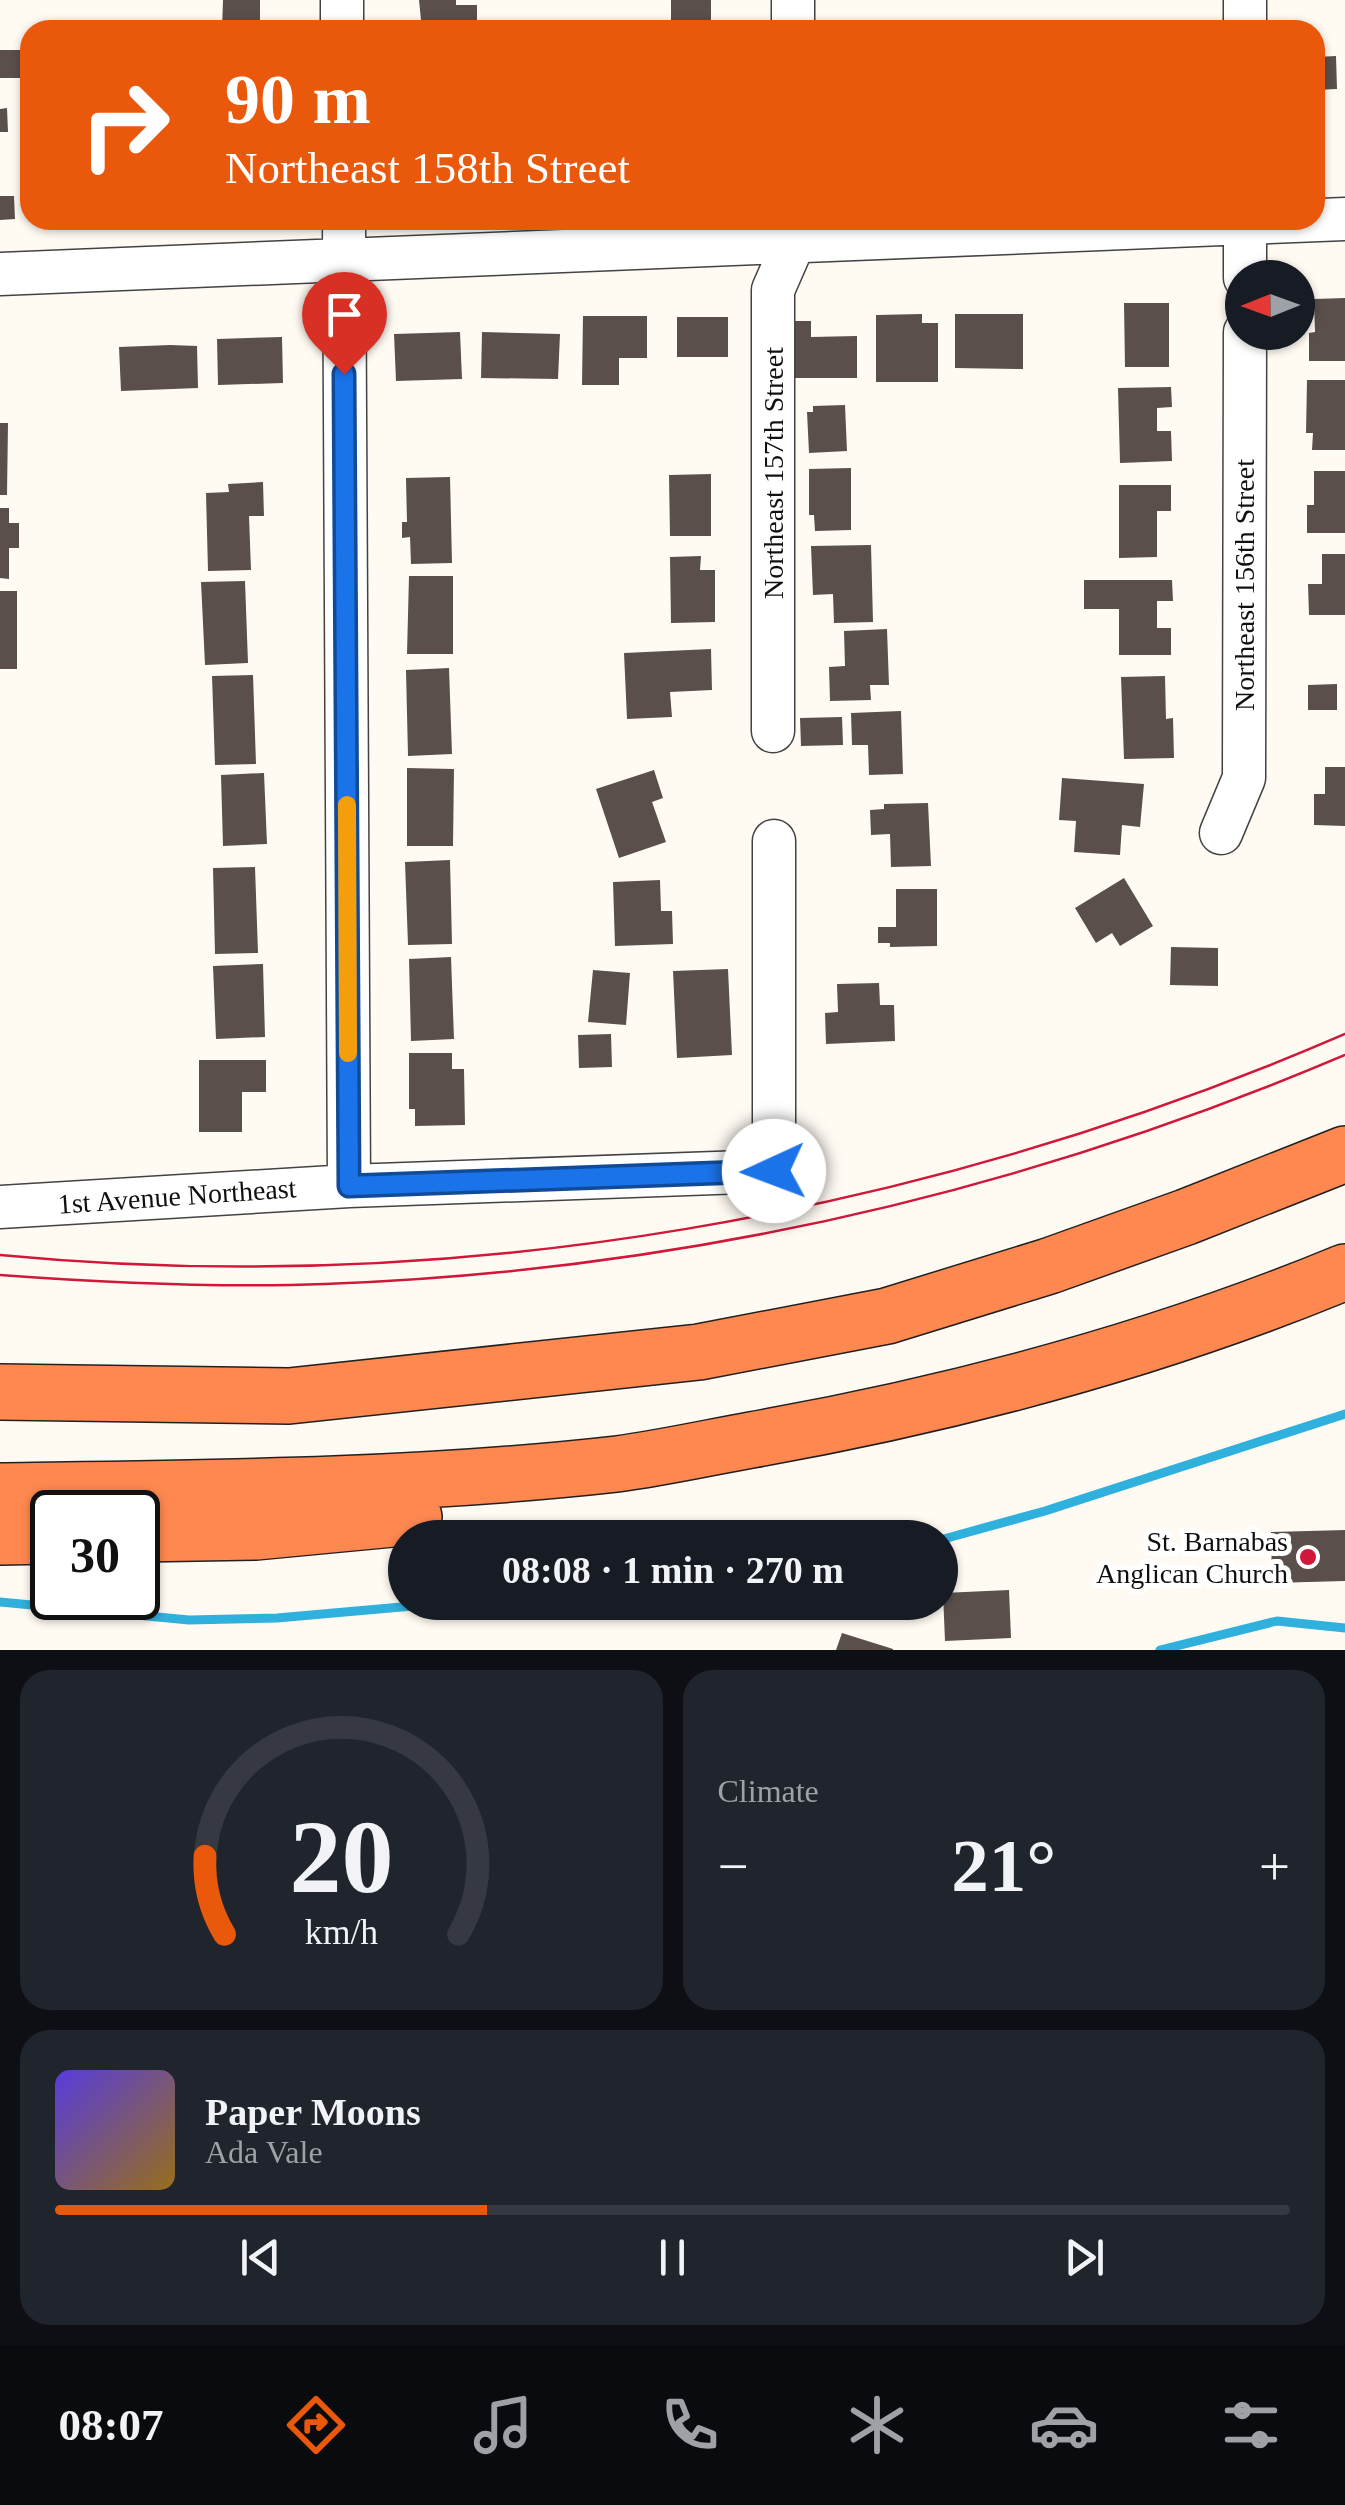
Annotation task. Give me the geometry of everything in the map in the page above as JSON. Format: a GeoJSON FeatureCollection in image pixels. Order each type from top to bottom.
{"type":"FeatureCollection","features":[{"type":"Feature","properties":{"kind":"highway"},"geometry":{"type":"LineString","coordinates":[[0,1392],[289,1396],[699,1352],[886,1316],[923,1305],[1049,1266],[1339,1156]]}},
{"type":"Feature","properties":{"kind":"highway"},"geometry":{"type":"LineString","coordinates":[[0,1491],[345,1486],[620,1463],[867,1420],[1012,1384],[1144,1346],[1343,1273]]}},
{"type":"Feature","properties":{"kind":"highway"},"geometry":{"type":"LineString","coordinates":[[160,1534],[256,1532],[530,1507],[620,1463]]}},
{"type":"Feature","properties":{"kind":"highway"},"geometry":{"type":"LineString","coordinates":[[0,1536],[30,1536]]}},
{"type":"Feature","properties":{"kind":"street"},"geometry":{"type":"LineString","coordinates":[[0,274],[344,239],[839,230]]}},
{"type":"Feature","properties":{"kind":"street"},"geometry":{"type":"LineString","coordinates":[[1245,230],[1245,260]]}},
{"type":"Feature","properties":{"kind":"street","name":"Northeast 157th Street"},"geometry":{"type":"LineString","coordinates":[[773,731],[772,290],[794,231]]}},
{"type":"Feature","properties":{"kind":"street"},"geometry":{"type":"LineString","coordinates":[[344,239],[349,1186]]}},
{"type":"Feature","properties":{"kind":"street","name":"Northeast 156th Street"},"geometry":{"type":"LineString","coordinates":[[1221,832],[1244,778],[1245,350]]}},
{"type":"Feature","properties":{"kind":"street","name":"1st Avenue Northeast"},"geometry":{"type":"LineString","coordinates":[[0,1208],[349,1186],[774,1171],[774,842]]}},
{"type":"Feature","properties":{"kind":"building"},"geometry":{"type":"Polygon","coordinates":[[[223,0],[260,0],[260,20],[222,20],[223,0]]]}},
{"type":"Feature","properties":{"kind":"building"},"geometry":{"type":"Polygon","coordinates":[[[419,0],[456,0],[456,5],[477,5],[477,20],[421,20],[419,0]]]}},
{"type":"Feature","properties":{"kind":"building"},"geometry":{"type":"Polygon","coordinates":[[[671,0],[711,0],[711,20],[671,20],[671,0]]]}},
{"type":"Feature","properties":{"kind":"building"},"geometry":{"type":"Polygon","coordinates":[[[0,50],[20,50],[20,78],[0,78],[0,50]]]}},
{"type":"Feature","properties":{"kind":"building"},"geometry":{"type":"Polygon","coordinates":[[[1336,56],[1337,89],[1325,90],[1325,57],[1336,56]]]}},
{"type":"Feature","properties":{"kind":"building"},"geometry":{"type":"Polygon","coordinates":[[[7,108],[8,132],[0,132],[0,109],[7,108]]]}},
{"type":"Feature","properties":{"kind":"building"},"geometry":{"type":"Polygon","coordinates":[[[0,196],[14,196],[15,219],[0,220],[0,196]]]}},
{"type":"Feature","properties":{"kind":"building"},"geometry":{"type":"Polygon","coordinates":[[[1345,298],[1345,361],[1309,361],[1309,350],[1315,350],[1315,299],[1345,298]]]}},
{"type":"Feature","properties":{"kind":"building"},"geometry":{"type":"Polygon","coordinates":[[[1124,303],[1169,303],[1169,367],[1125,367],[1124,303]]]}},
{"type":"Feature","properties":{"kind":"building"},"geometry":{"type":"Polygon","coordinates":[[[922,314],[922,323],[938,323],[938,382],[876,382],[876,315],[922,314]]]}},
{"type":"Feature","properties":{"kind":"building"},"geometry":{"type":"Polygon","coordinates":[[[955,314],[1023,314],[1023,369],[955,368],[955,314]]]}},
{"type":"Feature","properties":{"kind":"building"},"geometry":{"type":"Polygon","coordinates":[[[583,316],[647,316],[647,358],[619,358],[619,385],[582,385],[583,316]]]}},
{"type":"Feature","properties":{"kind":"building"},"geometry":{"type":"Polygon","coordinates":[[[677,317],[728,317],[728,357],[677,357],[677,317]]]}},
{"type":"Feature","properties":{"kind":"building"},"geometry":{"type":"Polygon","coordinates":[[[787,321],[811,321],[811,337],[857,336],[857,378],[787,378],[787,321]]]}},
{"type":"Feature","properties":{"kind":"building"},"geometry":{"type":"Polygon","coordinates":[[[460,332],[462,379],[396,381],[394,334],[460,332]]]}},
{"type":"Feature","properties":{"kind":"building"},"geometry":{"type":"Polygon","coordinates":[[[482,332],[560,334],[558,379],[481,378],[482,332]]]}},
{"type":"Feature","properties":{"kind":"building"},"geometry":{"type":"Polygon","coordinates":[[[282,337],[283,383],[218,385],[217,339],[282,337]]]}},
{"type":"Feature","properties":{"kind":"building"},"geometry":{"type":"Polygon","coordinates":[[[197,346],[198,388],[121,391],[119,347],[197,346]]]}},
{"type":"Feature","properties":{"kind":"building"},"geometry":{"type":"Polygon","coordinates":[[[1307,380],[1345,380],[1345,450],[1312,450],[1313,433],[1306,433],[1307,380]]]}},
{"type":"Feature","properties":{"kind":"building"},"geometry":{"type":"Polygon","coordinates":[[[1171,387],[1172,407],[1157,408],[1157,431],[1171,431],[1172,461],[1120,463],[1118,388],[1171,387]]]}},
{"type":"Feature","properties":{"kind":"building"},"geometry":{"type":"Polygon","coordinates":[[[845,405],[847,451],[809,453],[807,412],[813,412],[813,406],[845,405]]]}},
{"type":"Feature","properties":{"kind":"building"},"geometry":{"type":"Polygon","coordinates":[[[0,423],[8,423],[7,495],[0,495],[0,423]]]}},
{"type":"Feature","properties":{"kind":"building"},"geometry":{"type":"Polygon","coordinates":[[[851,468],[851,530],[815,531],[814,515],[809,515],[809,469],[851,468]]]}},
{"type":"Feature","properties":{"kind":"building"},"geometry":{"type":"Polygon","coordinates":[[[1314,471],[1345,471],[1345,533],[1307,533],[1307,505],[1314,505],[1314,471]]]}},
{"type":"Feature","properties":{"kind":"building"},"geometry":{"type":"Polygon","coordinates":[[[711,474],[711,536],[670,536],[669,475],[711,474]]]}},
{"type":"Feature","properties":{"kind":"building"},"geometry":{"type":"Polygon","coordinates":[[[450,477],[452,563],[411,564],[410,537],[402,538],[402,522],[407,522],[406,478],[450,477]]]}},
{"type":"Feature","properties":{"kind":"building"},"geometry":{"type":"Polygon","coordinates":[[[263,482],[264,516],[249,516],[251,570],[208,571],[206,493],[229,492],[228,484],[263,482]]]}},
{"type":"Feature","properties":{"kind":"building"},"geometry":{"type":"Polygon","coordinates":[[[1119,485],[1171,485],[1171,511],[1157,511],[1157,557],[1119,558],[1119,485]]]}},
{"type":"Feature","properties":{"kind":"building"},"geometry":{"type":"Polygon","coordinates":[[[0,508],[9,508],[9,523],[19,523],[19,548],[9,548],[9,579],[0,578],[0,508]]]}},
{"type":"Feature","properties":{"kind":"building"},"geometry":{"type":"Polygon","coordinates":[[[871,545],[873,622],[834,623],[833,594],[813,595],[811,546],[871,545]]]}},
{"type":"Feature","properties":{"kind":"building"},"geometry":{"type":"Polygon","coordinates":[[[1322,554],[1345,554],[1345,615],[1309,615],[1308,584],[1322,584],[1322,554]]]}},
{"type":"Feature","properties":{"kind":"building"},"geometry":{"type":"Polygon","coordinates":[[[701,556],[700,570],[715,570],[715,622],[671,623],[670,557],[701,556]]]}},
{"type":"Feature","properties":{"kind":"building"},"geometry":{"type":"Polygon","coordinates":[[[409,576],[453,576],[453,654],[407,654],[409,576]]]}},
{"type":"Feature","properties":{"kind":"building"},"geometry":{"type":"Polygon","coordinates":[[[1084,580],[1172,580],[1173,601],[1157,601],[1157,628],[1171,628],[1171,655],[1119,655],[1119,609],[1084,609],[1084,580]]]}},
{"type":"Feature","properties":{"kind":"building"},"geometry":{"type":"Polygon","coordinates":[[[245,581],[248,663],[205,665],[201,582],[245,581]]]}},
{"type":"Feature","properties":{"kind":"building"},"geometry":{"type":"Polygon","coordinates":[[[0,591],[17,591],[17,669],[0,669],[0,591]]]}},
{"type":"Feature","properties":{"kind":"building"},"geometry":{"type":"Polygon","coordinates":[[[887,629],[889,685],[870,685],[871,700],[830,701],[829,667],[845,666],[844,631],[887,629]]]}},
{"type":"Feature","properties":{"kind":"building"},"geometry":{"type":"Polygon","coordinates":[[[711,649],[712,690],[670,692],[672,717],[627,719],[624,653],[711,649]]]}},
{"type":"Feature","properties":{"kind":"building"},"geometry":{"type":"Polygon","coordinates":[[[449,668],[452,754],[408,756],[406,670],[449,668]]]}},
{"type":"Feature","properties":{"kind":"building"},"geometry":{"type":"Polygon","coordinates":[[[253,675],[256,764],[215,765],[212,676],[253,675]]]}},
{"type":"Feature","properties":{"kind":"building"},"geometry":{"type":"Polygon","coordinates":[[[1165,676],[1166,719],[1173,718],[1174,758],[1124,759],[1121,677],[1165,676]]]}},
{"type":"Feature","properties":{"kind":"building"},"geometry":{"type":"Polygon","coordinates":[[[1337,684],[1337,710],[1308,710],[1308,685],[1337,684]]]}},
{"type":"Feature","properties":{"kind":"building"},"geometry":{"type":"Polygon","coordinates":[[[901,711],[903,774],[869,775],[868,745],[852,745],[851,713],[901,711]]]}},
{"type":"Feature","properties":{"kind":"building"},"geometry":{"type":"Polygon","coordinates":[[[842,717],[843,745],[801,746],[800,718],[842,717]]]}},
{"type":"Feature","properties":{"kind":"building"},"geometry":{"type":"Polygon","coordinates":[[[1325,767],[1345,767],[1345,826],[1314,825],[1314,794],[1325,794],[1325,767]]]}},
{"type":"Feature","properties":{"kind":"building"},"geometry":{"type":"Polygon","coordinates":[[[407,768],[454,769],[453,846],[407,846],[407,768]]]}},
{"type":"Feature","properties":{"kind":"building"},"geometry":{"type":"Polygon","coordinates":[[[654,770],[663,798],[652,802],[666,842],[619,858],[596,789],[654,770]]]}},
{"type":"Feature","properties":{"kind":"building"},"geometry":{"type":"Polygon","coordinates":[[[264,773],[267,844],[223,846],[221,775],[264,773]]]}},
{"type":"Feature","properties":{"kind":"building"},"geometry":{"type":"Polygon","coordinates":[[[1062,778],[1144,784],[1140,827],[1122,825],[1120,855],[1074,852],[1076,821],[1059,820],[1062,778]]]}},
{"type":"Feature","properties":{"kind":"building"},"geometry":{"type":"Polygon","coordinates":[[[928,803],[931,866],[891,867],[890,834],[871,835],[870,810],[884,809],[884,804],[928,803]]]}},
{"type":"Feature","properties":{"kind":"building"},"geometry":{"type":"Polygon","coordinates":[[[450,860],[452,944],[408,945],[405,862],[450,860]]]}},
{"type":"Feature","properties":{"kind":"building"},"geometry":{"type":"Polygon","coordinates":[[[255,867],[258,953],[215,954],[213,868],[255,867]]]}},
{"type":"Feature","properties":{"kind":"building"},"geometry":{"type":"Polygon","coordinates":[[[1124,878],[1153,926],[1120,946],[1112,933],[1096,943],[1075,908],[1124,878]]]}},
{"type":"Feature","properties":{"kind":"building"},"geometry":{"type":"Polygon","coordinates":[[[660,880],[661,911],[672,911],[673,944],[615,946],[613,882],[660,880]]]}},
{"type":"Feature","properties":{"kind":"building"},"geometry":{"type":"Polygon","coordinates":[[[896,889],[937,889],[937,946],[890,947],[890,943],[878,943],[878,927],[896,927],[896,889]]]}},
{"type":"Feature","properties":{"kind":"building"},"geometry":{"type":"Polygon","coordinates":[[[1171,947],[1218,948],[1218,986],[1170,985],[1171,947]]]}},
{"type":"Feature","properties":{"kind":"building"},"geometry":{"type":"Polygon","coordinates":[[[451,957],[454,1039],[411,1041],[409,959],[451,957]]]}},
{"type":"Feature","properties":{"kind":"building"},"geometry":{"type":"Polygon","coordinates":[[[263,964],[265,1037],[216,1039],[213,966],[263,964]]]}},
{"type":"Feature","properties":{"kind":"building"},"geometry":{"type":"Polygon","coordinates":[[[728,969],[732,1055],[677,1058],[673,971],[728,969]]]}},
{"type":"Feature","properties":{"kind":"building"},"geometry":{"type":"Polygon","coordinates":[[[593,970],[630,973],[626,1025],[588,1022],[593,970]]]}},
{"type":"Feature","properties":{"kind":"building"},"geometry":{"type":"Polygon","coordinates":[[[879,983],[880,1005],[894,1005],[895,1041],[826,1044],[825,1013],[838,1012],[837,984],[879,983]]]}},
{"type":"Feature","properties":{"kind":"building"},"geometry":{"type":"Polygon","coordinates":[[[611,1034],[612,1067],[579,1068],[578,1035],[611,1034]]]}},
{"type":"Feature","properties":{"kind":"building"},"geometry":{"type":"Polygon","coordinates":[[[409,1053],[452,1053],[452,1069],[464,1069],[465,1125],[415,1126],[415,1109],[409,1109],[409,1053]]]}},
{"type":"Feature","properties":{"kind":"building"},"geometry":{"type":"Polygon","coordinates":[[[199,1060],[266,1060],[266,1092],[242,1092],[242,1132],[199,1132],[199,1060]]]}},
{"type":"Feature","properties":{"kind":"building","name":"St. Barnabas Anglican Church"},"geometry":{"type":"Polygon","coordinates":[[[1345,1530],[1345,1581],[1272,1583],[1271,1532],[1345,1530]]]}},
{"type":"Feature","properties":{"kind":"building"},"geometry":{"type":"Polygon","coordinates":[[[1009,1590],[1011,1638],[945,1641],[944,1620],[958,1620],[958,1592],[1009,1590]]]}},
{"type":"Feature","properties":{"kind":"building"},"geometry":{"type":"Polygon","coordinates":[[[842,1633],[893,1649],[893,1650],[836,1650],[842,1633]]]}},
{"type":"Feature","properties":{"kind":"waterway"},"geometry":{"type":"LineString","coordinates":[[958,1535],[1045,1511],[1345,1414]]}},
{"type":"Feature","properties":{"kind":"waterway"},"geometry":{"type":"LineString","coordinates":[[0,1602],[189,1620],[277,1618],[388,1608]]}},
{"type":"Feature","properties":{"kind":"waterway"},"geometry":{"type":"LineString","coordinates":[[1160,1650],[1277,1621],[1345,1628]]}},
{"type":"Feature","properties":{"kind":"tram line"},"geometry":{"type":"LineString","coordinates":[[0,1255],[172,1266],[344,1264],[515,1252],[686,1229],[856,1195],[1022,1151],[1186,1097],[1345,1034]]}},
{"type":"Feature","properties":{"kind":"tram line"},"geometry":{"type":"LineString","coordinates":[[0,1275],[162,1284],[325,1284],[457,1276],[588,1262],[717,1242],[973,1185],[1222,1104],[1345,1055]]}},
{"type":"Feature","properties":{"kind":"slow traffic"},"geometry":{"type":"LineString","coordinates":[[347,805],[348,1053]]}},
{"type":"Feature","properties":{"kind":"place","name":"St. Barnabas Anglican Church"},"geometry":{"type":"Point","coordinates":[1308,1557]}},
{"type":"Feature","properties":{"kind":"route"},"geometry":{"type":"LineString","coordinates":[[344,374],[349,1186],[774,1171]]}}]}
